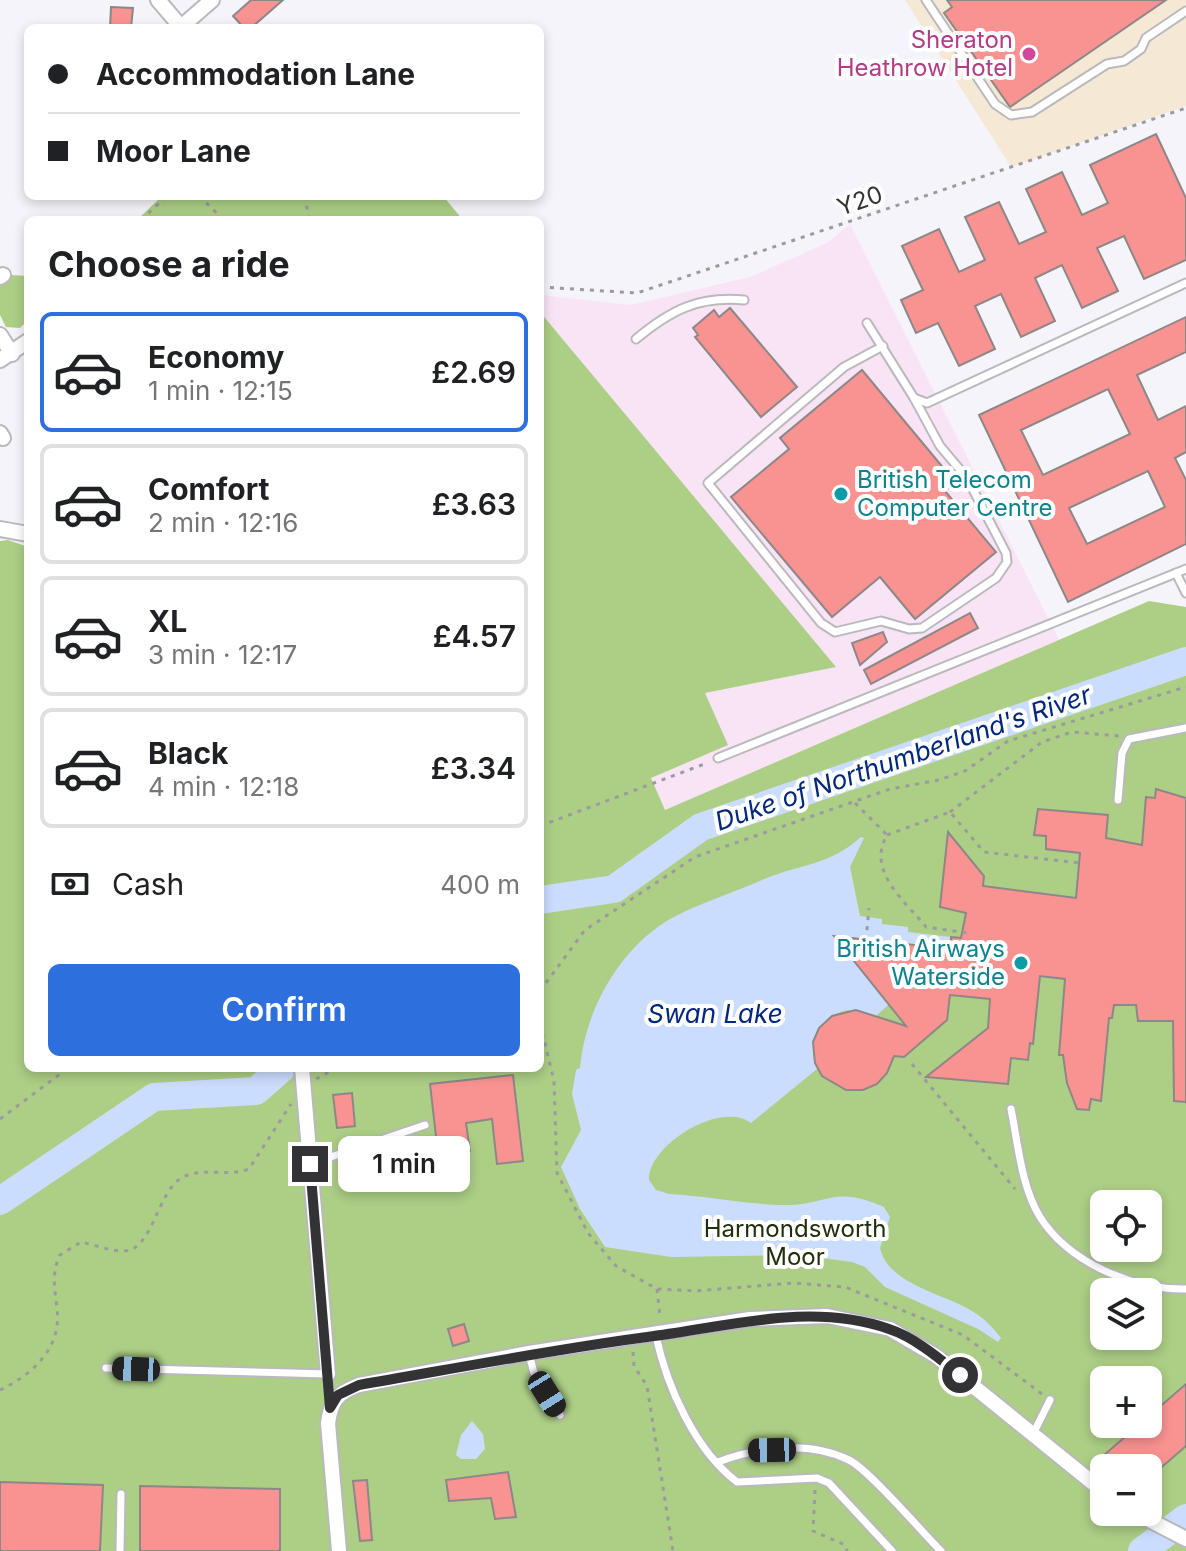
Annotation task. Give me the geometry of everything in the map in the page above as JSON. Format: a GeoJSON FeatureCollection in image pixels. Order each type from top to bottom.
{"type":"FeatureCollection","features":[{"type":"Feature","properties":{"kind":"street"},"geometry":{"type":"LineString","coordinates":[[158,0],[178,24]]}},
{"type":"Feature","properties":{"kind":"street"},"geometry":{"type":"LineString","coordinates":[[184,24],[212,0]]}},
{"type":"Feature","properties":{"kind":"street"},"geometry":{"type":"LineString","coordinates":[[0,335],[6,357],[24,344]]}},
{"type":"Feature","properties":{"kind":"street"},"geometry":{"type":"LineString","coordinates":[[0,529],[24,533]]}},
{"type":"Feature","properties":{"kind":"street"},"geometry":{"type":"LineString","coordinates":[[303,1072],[328,1374]]}},
{"type":"Feature","properties":{"kind":"street"},"geometry":{"type":"LineString","coordinates":[[339,1551],[328,1423],[330,1408],[338,1395],[359,1385],[529,1353],[632,1338],[659,1330],[750,1319],[827,1316],[890,1329],[936,1356],[1090,1481]]}},
{"type":"Feature","properties":{"kind":"street"},"geometry":{"type":"LineString","coordinates":[[1157,1526],[1186,1539]]}},
{"type":"Feature","properties":{"kind":"lane"},"geometry":{"type":"LineString","coordinates":[[926,0],[995,104],[1011,115],[1032,112],[1107,64],[1124,61],[1141,49],[1146,38],[1186,11]]}},
{"type":"Feature","properties":{"kind":"lane"},"geometry":{"type":"LineString","coordinates":[[914,398],[927,403],[940,400],[1186,283]]}},
{"type":"Feature","properties":{"kind":"lane"},"geometry":{"type":"LineString","coordinates":[[636,339],[668,312],[700,303],[744,300]]}},
{"type":"Feature","properties":{"kind":"lane"},"geometry":{"type":"LineString","coordinates":[[867,323],[883,346],[914,398],[940,446],[967,478],[1006,553],[1007,562],[996,578],[922,628],[909,629],[881,621],[835,632],[821,623],[708,483],[844,367],[883,346]]}},
{"type":"Feature","properties":{"kind":"lane"},"geometry":{"type":"LineString","coordinates":[[718,758],[1186,569]]}},
{"type":"Feature","properties":{"kind":"lane"},"geometry":{"type":"LineString","coordinates":[[1176,573],[1186,593]]}},
{"type":"Feature","properties":{"kind":"lane"},"geometry":{"type":"LineString","coordinates":[[1118,800],[1122,753],[1132,737],[1186,728]]}},
{"type":"Feature","properties":{"kind":"lane"},"geometry":{"type":"LineString","coordinates":[[1011,1109],[1026,1182],[1039,1216],[1055,1235],[1106,1271],[1146,1283],[1186,1289]]}},
{"type":"Feature","properties":{"kind":"lane"},"geometry":{"type":"LineString","coordinates":[[310,1164],[425,1125]]}},
{"type":"Feature","properties":{"kind":"lane"},"geometry":{"type":"LineString","coordinates":[[659,1330],[677,1395],[699,1442],[737,1482],[817,1478],[829,1483],[892,1551]]}},
{"type":"Feature","properties":{"kind":"lane"},"geometry":{"type":"LineString","coordinates":[[529,1353],[534,1373],[560,1415]]}},
{"type":"Feature","properties":{"kind":"lane"},"geometry":{"type":"LineString","coordinates":[[106,1368],[328,1374],[330,1408]]}},
{"type":"Feature","properties":{"kind":"lane"},"geometry":{"type":"LineString","coordinates":[[1033,1434],[1050,1400]]}},
{"type":"Feature","properties":{"kind":"lane"},"geometry":{"type":"LineString","coordinates":[[718,1462],[750,1450],[817,1449],[852,1461],[941,1551]]}},
{"type":"Feature","properties":{"kind":"lane"},"geometry":{"type":"LineString","coordinates":[[120,1551],[121,1494]]}},
{"type":"Feature","properties":{"kind":"path","name":"Y20"},"geometry":{"type":"LineString","coordinates":[[544,287],[637,293],[1186,108]]}},
{"type":"Feature","properties":{"kind":"path"},"geometry":{"type":"LineString","coordinates":[[145,216],[163,200]]}},
{"type":"Feature","properties":{"kind":"path"},"geometry":{"type":"LineString","coordinates":[[203,200],[220,216]]}},
{"type":"Feature","properties":{"kind":"path"},"geometry":{"type":"LineString","coordinates":[[544,986],[585,930],[695,857],[890,789],[939,780],[965,771],[1008,741],[1186,687]]}},
{"type":"Feature","properties":{"kind":"path"},"geometry":{"type":"LineString","coordinates":[[968,933],[926,927],[896,892],[881,865],[882,845],[887,835],[950,812],[1042,742],[1072,732],[1132,737]]}},
{"type":"Feature","properties":{"kind":"path"},"geometry":{"type":"LineString","coordinates":[[544,824],[718,758]]}},
{"type":"Feature","properties":{"kind":"path"},"geometry":{"type":"LineString","coordinates":[[855,803],[887,835]]}},
{"type":"Feature","properties":{"kind":"path"},"geometry":{"type":"LineString","coordinates":[[950,812],[984,852],[1079,863]]}},
{"type":"Feature","properties":{"kind":"path"},"geometry":{"type":"LineString","coordinates":[[866,940],[869,908]]}},
{"type":"Feature","properties":{"kind":"path"},"geometry":{"type":"LineString","coordinates":[[544,1040],[554,1081],[557,1173],[600,1251],[634,1278],[657,1289],[695,1291],[793,1283],[845,1287],[963,1335],[1050,1400]]}},
{"type":"Feature","properties":{"kind":"path"},"geometry":{"type":"LineString","coordinates":[[912,1064],[1015,1189]]}},
{"type":"Feature","properties":{"kind":"path"},"geometry":{"type":"LineString","coordinates":[[0,1119],[63,1072]]}},
{"type":"Feature","properties":{"kind":"path"},"geometry":{"type":"LineString","coordinates":[[0,1390],[26,1375],[47,1355],[54,1340],[57,1311],[54,1275],[60,1255],[81,1242],[121,1251],[133,1250],[144,1238],[168,1189],[182,1177],[192,1174],[231,1174],[253,1166],[290,1105],[314,1080],[329,1072]]}},
{"type":"Feature","properties":{"kind":"path"},"geometry":{"type":"LineString","coordinates":[[657,1289],[659,1330]]}},
{"type":"Feature","properties":{"kind":"path"},"geometry":{"type":"LineString","coordinates":[[632,1338],[634,1366],[647,1386],[673,1551]]}},
{"type":"Feature","properties":{"kind":"path"},"geometry":{"type":"LineString","coordinates":[[817,1478],[813,1531],[845,1545],[847,1551]]}},
{"type":"Feature","properties":{"kind":"shaded area"},"geometry":{"type":"Polygon","coordinates":[[[905,0],[1186,0],[1186,106],[1011,167],[905,0]]]}},
{"type":"Feature","properties":{"kind":"shaded area"},"geometry":{"type":"Polygon","coordinates":[[[850,224],[1059,640],[665,810],[651,778],[705,693],[835,667],[544,317],[544,295],[631,305],[750,277],[827,243],[850,224]]]}},
{"type":"Feature","properties":{"kind":"green space"},"geometry":{"type":"Polygon","coordinates":[[[158,200],[446,200],[460,216],[141,216],[158,200]]]}},
{"type":"Feature","properties":{"kind":"green space"},"geometry":{"type":"Polygon","coordinates":[[[12,275],[24,276],[24,324],[20,328],[6,327],[0,315],[0,282],[12,275]]]}},
{"type":"Feature","properties":{"kind":"green space"},"geometry":{"type":"Polygon","coordinates":[[[544,317],[836,667],[705,693],[728,745],[651,778],[665,810],[1149,601],[1186,607],[1186,655],[700,823],[612,880],[544,890],[544,317]]]}},
{"type":"Feature","properties":{"kind":"green space","name":"Harmondsworth Moor"},"geometry":{"type":"Polygon","coordinates":[[[8,540],[24,546],[24,1072],[544,1072],[544,899],[614,889],[701,827],[1186,661],[1186,1551],[0,1551],[0,541],[8,540]]]}},
{"type":"Feature","properties":{"kind":"water","name":"Swan Lake"},"geometry":{"type":"Polygon","coordinates":[[[864,838],[850,867],[860,916],[882,919],[882,924],[908,927],[908,932],[951,937],[950,949],[875,1017],[862,1011],[849,1010],[827,1020],[814,1042],[813,1055],[817,1069],[751,1123],[738,1117],[722,1117],[688,1130],[660,1153],[649,1180],[656,1190],[669,1194],[782,1205],[853,1197],[884,1207],[890,1217],[880,1248],[895,1272],[981,1317],[1001,1338],[998,1342],[978,1329],[885,1287],[865,1267],[852,1262],[801,1255],[671,1257],[605,1247],[580,1209],[561,1167],[581,1130],[572,1094],[589,1024],[608,982],[636,946],[672,918],[776,875],[837,854],[864,838]]]}},
{"type":"Feature","properties":{"kind":"water"},"geometry":{"type":"Polygon","coordinates":[[[472,1421],[483,1434],[485,1449],[476,1459],[461,1459],[456,1455],[461,1435],[472,1421]]]}},
{"type":"Feature","properties":{"kind":"building"},"geometry":{"type":"Polygon","coordinates":[[[251,0],[283,0],[256,24],[240,24],[233,16],[251,0]]]}},
{"type":"Feature","properties":{"kind":"building","name":"Sheraton Heathrow Hotel"},"geometry":{"type":"Polygon","coordinates":[[[947,0],[1166,0],[1010,107],[944,13],[952,7],[947,0]]]}},
{"type":"Feature","properties":{"kind":"building"},"geometry":{"type":"Polygon","coordinates":[[[111,7],[133,8],[131,24],[110,24],[111,7]]]}},
{"type":"Feature","properties":{"kind":"building"},"geometry":{"type":"Polygon","coordinates":[[[1156,134],[1186,198],[1186,260],[1144,279],[1124,236],[1097,248],[1118,291],[1082,308],[1062,265],[1035,278],[1055,321],[1021,337],[1001,294],[975,306],[995,349],[959,366],[938,323],[916,333],[901,300],[923,290],[902,246],[939,229],[959,272],[985,260],[965,217],[999,202],[1019,244],[1046,232],[1026,189],[1062,172],[1082,215],[1108,203],[1090,165],[1156,134]]]}},
{"type":"Feature","properties":{"kind":"building"},"geometry":{"type":"Polygon","coordinates":[[[730,308],[797,387],[761,417],[695,337],[698,335],[693,328],[714,310],[719,317],[730,308]]]}},
{"type":"Feature","properties":{"kind":"building"},"geometry":{"type":"Polygon","coordinates":[[[1186,317],[1186,352],[1137,375],[1158,420],[1186,406],[1186,452],[1175,458],[1186,480],[1186,544],[1068,602],[979,415],[1186,317]],[[1108,389],[1021,430],[1043,475],[1130,434],[1108,389]],[[1148,471],[1069,508],[1087,544],[1165,507],[1148,471]]]}},
{"type":"Feature","properties":{"kind":"building","name":"British Telecom Computer Centre"},"geometry":{"type":"Polygon","coordinates":[[[862,370],[955,482],[945,491],[996,552],[915,619],[880,577],[832,617],[731,497],[789,449],[780,438],[862,370]]]}},
{"type":"Feature","properties":{"kind":"building"},"geometry":{"type":"Polygon","coordinates":[[[970,613],[978,628],[871,684],[864,670],[970,613]]]}},
{"type":"Feature","properties":{"kind":"building"},"geometry":{"type":"Polygon","coordinates":[[[883,632],[887,642],[860,665],[852,643],[883,632]]]}},
{"type":"Feature","properties":{"kind":"building","name":"British Airways Waterside"},"geometry":{"type":"Polygon","coordinates":[[[1156,789],[1186,798],[1186,1102],[1174,1101],[1173,1021],[1138,1021],[1136,1005],[1114,1005],[1112,1018],[1109,1018],[1101,1101],[1091,1099],[1089,1110],[1077,1109],[1067,1083],[1063,1055],[1059,1055],[1065,979],[1040,976],[1033,1044],[1030,1043],[1028,1060],[1011,1058],[1008,1084],[926,1077],[988,1028],[990,999],[950,995],[947,1020],[904,1057],[894,1056],[887,1073],[877,1084],[863,1090],[846,1090],[822,1076],[815,1063],[813,1042],[819,1028],[832,1016],[856,1010],[906,1026],[834,936],[950,949],[951,937],[961,938],[966,913],[940,907],[948,832],[984,876],[983,886],[1076,898],[1080,853],[1046,849],[1046,836],[1034,835],[1038,809],[1108,815],[1106,838],[1142,845],[1146,797],[1155,798],[1156,789]]]}},
{"type":"Feature","properties":{"kind":"building"},"geometry":{"type":"Polygon","coordinates":[[[513,1075],[523,1161],[497,1164],[492,1119],[466,1123],[470,1151],[462,1152],[464,1168],[440,1171],[430,1084],[513,1075]]]}},
{"type":"Feature","properties":{"kind":"building"},"geometry":{"type":"Polygon","coordinates":[[[352,1093],[355,1126],[337,1128],[333,1095],[352,1093]]]}},
{"type":"Feature","properties":{"kind":"building"},"geometry":{"type":"Polygon","coordinates":[[[464,1324],[469,1341],[453,1346],[448,1329],[464,1324]]]}},
{"type":"Feature","properties":{"kind":"building"},"geometry":{"type":"Polygon","coordinates":[[[1186,1384],[1186,1446],[1162,1467],[1162,1454],[1105,1454],[1124,1438],[1162,1438],[1162,1405],[1186,1384]]]}},
{"type":"Feature","properties":{"kind":"building"},"geometry":{"type":"Polygon","coordinates":[[[508,1472],[516,1517],[495,1519],[491,1498],[449,1501],[446,1480],[508,1472]]]}},
{"type":"Feature","properties":{"kind":"building"},"geometry":{"type":"Polygon","coordinates":[[[367,1480],[372,1540],[360,1541],[353,1481],[367,1480]]]}},
{"type":"Feature","properties":{"kind":"building"},"geometry":{"type":"Polygon","coordinates":[[[0,1482],[103,1485],[100,1551],[0,1551],[0,1482]]]}},
{"type":"Feature","properties":{"kind":"building"},"geometry":{"type":"Polygon","coordinates":[[[140,1486],[280,1489],[280,1551],[140,1551],[140,1486]]]}},
{"type":"Feature","properties":{"kind":"waterway","name":"Duke of Northumberland's River"},"geometry":{"type":"LineString","coordinates":[[544,899],[614,889],[701,827],[1186,661]]}},
{"type":"Feature","properties":{"kind":"waterway","name":"Duke of Northumberland's River"},"geometry":{"type":"LineString","coordinates":[[0,1201],[154,1097],[256,1091],[277,1072]]}},
{"type":"Feature","properties":{"kind":"waterway"},"geometry":{"type":"LineString","coordinates":[[1142,1551],[1186,1518]]}},
{"type":"Feature","properties":{"kind":"place","name":"Sheraton Heathrow Hotel"},"geometry":{"type":"Point","coordinates":[1029,54]}},
{"type":"Feature","properties":{"kind":"place","name":"British Telecom Computer Centre"},"geometry":{"type":"Point","coordinates":[841,494]}},
{"type":"Feature","properties":{"kind":"place","name":"British Airways Waterside"},"geometry":{"type":"Point","coordinates":[1021,963]}},
{"type":"Feature","properties":{"kind":"route"},"geometry":{"type":"LineString","coordinates":[[310,1164],[330,1408],[338,1395],[359,1385],[529,1353],[656,1336],[750,1319],[827,1316],[890,1329],[936,1356],[960,1375]]}}]}
